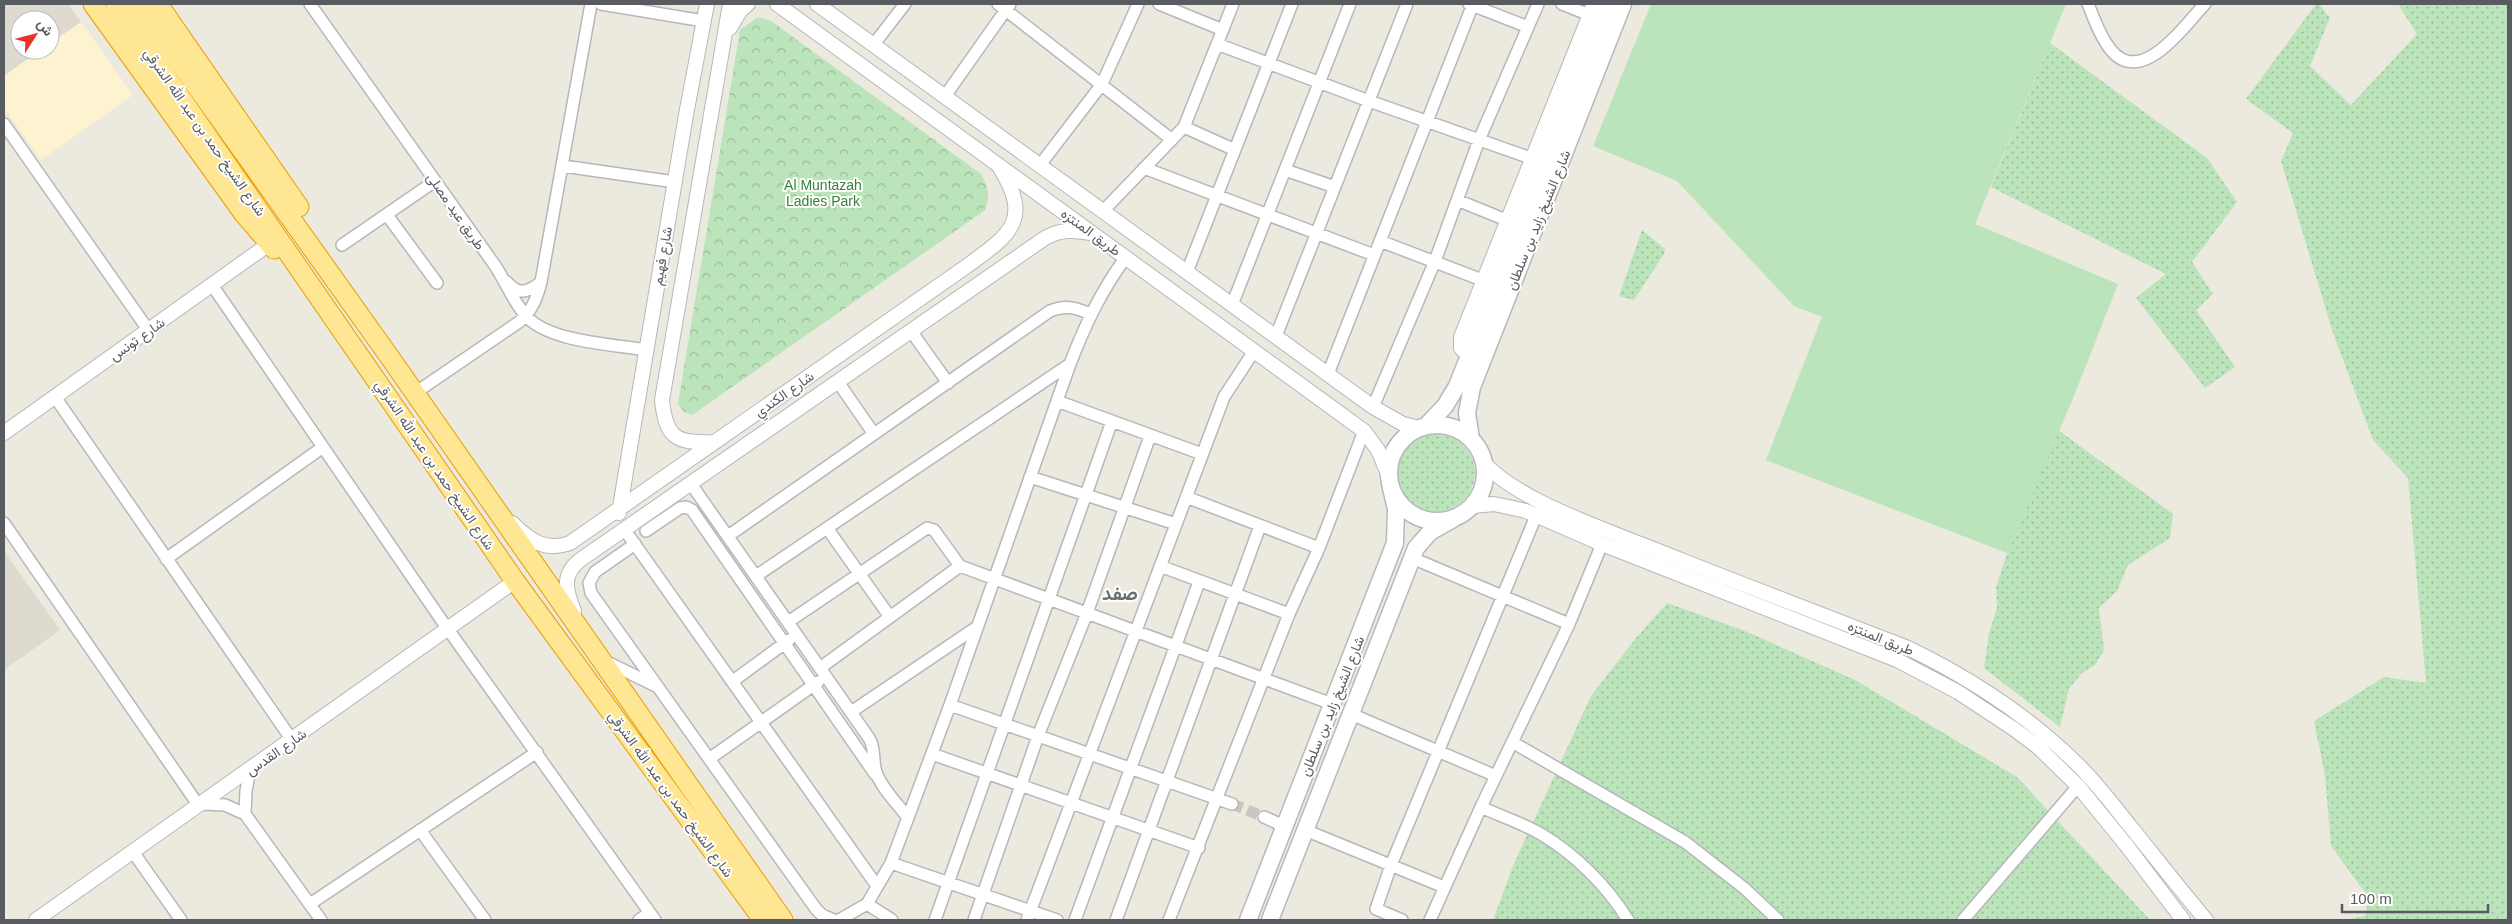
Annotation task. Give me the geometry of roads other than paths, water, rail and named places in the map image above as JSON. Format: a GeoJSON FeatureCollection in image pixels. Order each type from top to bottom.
{"type":"FeatureCollection","features":[{"type":"Feature","properties":{"kind":"highway"},"geometry":{"type":"LineString","coordinates":[[93,4],[244,214],[269,244],[320,297]]}},
{"type":"Feature","properties":{"kind":"highway","name":"شارع الشيخ حمد بن عبد الله الشرقي"},"geometry":{"type":"LineString","coordinates":[[116,4],[515,581],[763,920]]}},
{"type":"Feature","properties":{"kind":"highway","name":"شارع الشيخ حمد بن عبد الله الشرقي"},"geometry":{"type":"LineString","coordinates":[[138,4],[391,359],[782,920]]}},
{"type":"Feature","properties":{"kind":"highway"},"geometry":{"type":"LineString","coordinates":[[158,4],[376,320],[386,340],[391,359]]}},
{"type":"Feature","properties":{"kind":"main road","name":"شارع الشيخ زايد بن سلطان"},"geometry":{"type":"LineString","coordinates":[[1422,427],[1452,396],[1469,356],[1490,283],[1595,13],[1608,4]]}},
{"type":"Feature","properties":{"kind":"main road","name":"شارع الشيخ زايد بن سلطان"},"geometry":{"type":"LineString","coordinates":[[1471,439],[1467,413],[1472,387],[1623,4]]}},
{"type":"Feature","properties":{"kind":"main road"},"geometry":{"type":"LineString","coordinates":[[1422,427],[1450,427],[1471,439],[1483,462],[1484,482],[1480,495],[1472,506],[1453,519],[1434,522],[1416,517],[1400,505],[1390,481],[1394,450],[1405,437],[1422,427]]}},
{"type":"Feature","properties":{"kind":"main road","name":"شارع الشيخ زايد بن سلطان"},"geometry":{"type":"LineString","coordinates":[[1248,920],[1395,543],[1396,509],[1390,481]]}},
{"type":"Feature","properties":{"kind":"main road","name":"شارع الشيخ زايد بن سلطان"},"geometry":{"type":"LineString","coordinates":[[1270,920],[1412,558],[1422,539],[1439,525],[1453,519]]}},
{"type":"Feature","properties":{"kind":"street","name":"طريق عيد مصلى"},"geometry":{"type":"LineString","coordinates":[[310,4],[436,181],[502,277],[509,292],[526,316],[541,328],[568,337],[646,350]]}},
{"type":"Feature","properties":{"kind":"street"},"geometry":{"type":"LineString","coordinates":[[414,393],[526,316],[536,300],[563,166],[591,4]]}},
{"type":"Feature","properties":{"kind":"street"},"geometry":{"type":"LineString","coordinates":[[601,4],[704,20]]}},
{"type":"Feature","properties":{"kind":"street","name":"شارع فهيم"},"geometry":{"type":"LineString","coordinates":[[620,508],[697,52],[707,4]]}},
{"type":"Feature","properties":{"kind":"street","name":"شارع فهيم"},"geometry":{"type":"LineString","coordinates":[[714,442],[683,442],[676,437],[669,429],[664,417],[662,400],[730,4]]}},
{"type":"Feature","properties":{"kind":"street"},"geometry":{"type":"LineString","coordinates":[[697,52],[704,65],[711,67],[722,53],[728,31],[740,11],[748,4]]}},
{"type":"Feature","properties":{"kind":"street","name":"طريق المنتزه"},"geometry":{"type":"LineString","coordinates":[[777,4],[1364,431],[1378,450],[1390,481]]}},
{"type":"Feature","properties":{"kind":"street","name":"طريق المنتزه"},"geometry":{"type":"LineString","coordinates":[[817,4],[1373,407],[1403,424],[1422,427]]}},
{"type":"Feature","properties":{"kind":"street"},"geometry":{"type":"LineString","coordinates":[[874,44],[905,4]]}},
{"type":"Feature","properties":{"kind":"street"},"geometry":{"type":"LineString","coordinates":[[1040,166],[1102,84],[1138,4]]}},
{"type":"Feature","properties":{"kind":"street"},"geometry":{"type":"LineString","coordinates":[[1159,4],[1223,30]]}},
{"type":"Feature","properties":{"kind":"street"},"geometry":{"type":"LineString","coordinates":[[1103,211],[1184,127],[1233,4]]}},
{"type":"Feature","properties":{"kind":"street"},"geometry":{"type":"LineString","coordinates":[[1187,272],[1292,4]]}},
{"type":"Feature","properties":{"kind":"street"},"geometry":{"type":"LineString","coordinates":[[1232,305],[1350,4]]}},
{"type":"Feature","properties":{"kind":"street"},"geometry":{"type":"LineString","coordinates":[[1276,336],[1407,4]]}},
{"type":"Feature","properties":{"kind":"street"},"geometry":{"type":"LineString","coordinates":[[1328,374],[1471,4],[1528,27]]}},
{"type":"Feature","properties":{"kind":"street"},"geometry":{"type":"LineString","coordinates":[[1373,407],[1435,261],[1479,140],[1538,4]]}},
{"type":"Feature","properties":{"kind":"street"},"geometry":{"type":"LineString","coordinates":[[1562,4],[1595,13]]}},
{"type":"Feature","properties":{"kind":"street"},"geometry":{"type":"LineString","coordinates":[[2088,4],[2106,43],[2114,53],[2123,59],[2135,62],[2144,61],[2156,54],[2205,4]]}},
{"type":"Feature","properties":{"kind":"street"},"geometry":{"type":"LineString","coordinates":[[945,96],[1005,6],[1172,139]]}},
{"type":"Feature","properties":{"kind":"street"},"geometry":{"type":"LineString","coordinates":[[815,30],[816,20],[823,14],[830,13]]}},
{"type":"Feature","properties":{"kind":"street"},"geometry":{"type":"LineString","coordinates":[[1217,44],[1427,122],[1539,160]]}},
{"type":"Feature","properties":{"kind":"street"},"geometry":{"type":"LineString","coordinates":[[4,124],[149,330]]}},
{"type":"Feature","properties":{"kind":"street"},"geometry":{"type":"LineString","coordinates":[[1184,127],[1235,150]]}},
{"type":"Feature","properties":{"kind":"street","name":"شارع الكندي"},"geometry":{"type":"LineString","coordinates":[[494,506],[532,541],[548,547],[570,544],[1003,239],[1016,215],[1015,200],[1009,183],[995,162]]}},
{"type":"Feature","properties":{"kind":"street"},"geometry":{"type":"LineString","coordinates":[[563,166],[675,182]]}},
{"type":"Feature","properties":{"kind":"street"},"geometry":{"type":"LineString","coordinates":[[1144,168],[1374,255]]}},
{"type":"Feature","properties":{"kind":"street"},"geometry":{"type":"LineString","coordinates":[[1285,170],[1335,187]]}},
{"type":"Feature","properties":{"kind":"street"},"geometry":{"type":"LineString","coordinates":[[342,245],[436,181]]}},
{"type":"Feature","properties":{"kind":"street"},"geometry":{"type":"LineString","coordinates":[[1457,200],[1514,223]]}},
{"type":"Feature","properties":{"kind":"street"},"geometry":{"type":"LineString","coordinates":[[387,215],[437,283]]}},
{"type":"Feature","properties":{"kind":"street","name":"شارع الكندي"},"geometry":{"type":"LineString","coordinates":[[583,635],[566,591],[568,575],[576,563],[1044,238],[1058,231],[1072,230],[1093,233]]}},
{"type":"Feature","properties":{"kind":"street"},"geometry":{"type":"LineString","coordinates":[[1380,241],[1490,283]]}},
{"type":"Feature","properties":{"kind":"street","name":"شارع تونس"},"geometry":{"type":"LineString","coordinates":[[4,433],[269,244]]}},
{"type":"Feature","properties":{"kind":"street"},"geometry":{"type":"LineString","coordinates":[[635,544],[595,572],[591,578],[589,588],[816,909],[833,920],[867,904],[891,863],[950,705],[1070,364],[1090,314],[1106,284],[1126,257]]}},
{"type":"Feature","properties":{"kind":"street"},"geometry":{"type":"LineString","coordinates":[[502,277],[513,289],[521,292],[528,291],[541,282]]}},
{"type":"Feature","properties":{"kind":"street"},"geometry":{"type":"LineString","coordinates":[[212,286],[448,629],[653,917],[639,920]]}},
{"type":"Feature","properties":{"kind":"street"},"geometry":{"type":"LineString","coordinates":[[728,536],[1050,311],[1062,306],[1078,308],[1090,314]]}},
{"type":"Feature","properties":{"kind":"street"},"geometry":{"type":"LineString","coordinates":[[911,332],[948,383]]}},
{"type":"Feature","properties":{"kind":"street"},"geometry":{"type":"LineString","coordinates":[[1029,916],[1224,397],[1254,351]]}},
{"type":"Feature","properties":{"kind":"street"},"geometry":{"type":"LineString","coordinates":[[756,576],[1070,364]]}},
{"type":"Feature","properties":{"kind":"street"},"geometry":{"type":"LineString","coordinates":[[838,382],[874,434]]}},
{"type":"Feature","properties":{"kind":"street"},"geometry":{"type":"LineString","coordinates":[[55,397],[292,740]]}},
{"type":"Feature","properties":{"kind":"street"},"geometry":{"type":"LineString","coordinates":[[1057,401],[1202,454]]}},
{"type":"Feature","properties":{"kind":"street"},"geometry":{"type":"LineString","coordinates":[[935,920],[1112,421]]}},
{"type":"Feature","properties":{"kind":"street"},"geometry":{"type":"LineString","coordinates":[[740,425],[753,430],[755,434],[751,443]]}},
{"type":"Feature","properties":{"kind":"street"},"geometry":{"type":"LineString","coordinates":[[1170,920],[1289,614],[1319,548],[1364,431]]}},
{"type":"Feature","properties":{"kind":"street"},"geometry":{"type":"LineString","coordinates":[[974,920],[1020,785],[1087,613],[1150,436]]}},
{"type":"Feature","properties":{"kind":"street"},"geometry":{"type":"LineString","coordinates":[[166,559],[323,447]]}},
{"type":"Feature","properties":{"kind":"street","name":"طريق المنتزه"},"geometry":{"type":"LineString","coordinates":[[1483,462],[1502,480],[1524,494],[1605,530],[1908,648],[1941,664],[1994,695],[2034,725],[2077,763],[2206,920]]}},
{"type":"Feature","properties":{"kind":"street"},"geometry":{"type":"LineString","coordinates":[[1030,477],[1176,524]]}},
{"type":"Feature","properties":{"kind":"street"},"geometry":{"type":"LineString","coordinates":[[691,484],[872,743],[874,765],[878,778]]}},
{"type":"Feature","properties":{"kind":"street"},"geometry":{"type":"LineString","coordinates":[[1186,497],[1319,548]]}},
{"type":"Feature","properties":{"kind":"street","name":"طريق المنتزه"},"geometry":{"type":"LineString","coordinates":[[1472,506],[1505,505],[1536,516],[1924,672],[1995,714],[2038,748],[2078,786],[2127,846],[2183,920]]}},
{"type":"Feature","properties":{"kind":"street"},"geometry":{"type":"LineString","coordinates":[[646,531],[680,508],[686,507],[692,510],[865,762],[908,818]]}},
{"type":"Feature","properties":{"kind":"street"},"geometry":{"type":"LineString","coordinates":[[620,508],[620,520],[624,529],[877,886]]}},
{"type":"Feature","properties":{"kind":"street"},"geometry":{"type":"LineString","coordinates":[[1402,920],[1376,909],[1390,865],[1536,516]]}},
{"type":"Feature","properties":{"kind":"street"},"geometry":{"type":"LineString","coordinates":[[4,523],[201,805],[225,805],[245,814],[321,920]]}},
{"type":"Feature","properties":{"kind":"street"},"geometry":{"type":"LineString","coordinates":[[1116,920],[1260,526]]}},
{"type":"Feature","properties":{"kind":"street"},"geometry":{"type":"LineString","coordinates":[[826,528],[890,617]]}},
{"type":"Feature","properties":{"kind":"street"},"geometry":{"type":"LineString","coordinates":[[788,622],[927,528],[934,530],[960,566],[995,577],[1332,704]]}},
{"type":"Feature","properties":{"kind":"street"},"geometry":{"type":"LineString","coordinates":[[1430,920],[1481,807],[1569,624],[1602,544]]}},
{"type":"Feature","properties":{"kind":"street"},"geometry":{"type":"LineString","coordinates":[[1412,558],[1569,624]]}},
{"type":"Feature","properties":{"kind":"street"},"geometry":{"type":"LineString","coordinates":[[709,759],[812,686],[823,672],[890,617],[960,566]]}},
{"type":"Feature","properties":{"kind":"street"},"geometry":{"type":"LineString","coordinates":[[1160,566],[1235,596],[1289,614]]}},
{"type":"Feature","properties":{"kind":"street","name":"شارع القدس"},"geometry":{"type":"LineString","coordinates":[[36,920],[515,581]]}},
{"type":"Feature","properties":{"kind":"street"},"geometry":{"type":"LineString","coordinates":[[1075,920],[1199,582]]}},
{"type":"Feature","properties":{"kind":"street"},"geometry":{"type":"LineString","coordinates":[[851,712],[977,627]]}},
{"type":"Feature","properties":{"kind":"street"},"geometry":{"type":"LineString","coordinates":[[733,681],[797,635]]}},
{"type":"Feature","properties":{"kind":"street"},"geometry":{"type":"LineString","coordinates":[[600,659],[657,686]]}},
{"type":"Feature","properties":{"kind":"street"},"geometry":{"type":"LineString","coordinates":[[950,705],[1232,804]]}},
{"type":"Feature","properties":{"kind":"street"},"geometry":{"type":"LineString","coordinates":[[1351,714],[1496,776]]}},
{"type":"Feature","properties":{"kind":"street"},"geometry":{"type":"LineString","coordinates":[[1512,742],[1685,842],[1744,888],[1778,920]]}},
{"type":"Feature","properties":{"kind":"street"},"geometry":{"type":"LineString","coordinates":[[310,904],[537,752]]}},
{"type":"Feature","properties":{"kind":"street"},"geometry":{"type":"LineString","coordinates":[[932,754],[1199,848]]}},
{"type":"Feature","properties":{"kind":"street"},"geometry":{"type":"LineString","coordinates":[[245,814],[246,791],[250,769]]}},
{"type":"Feature","properties":{"kind":"street"},"geometry":{"type":"LineString","coordinates":[[1963,920],[2078,786]]}},
{"type":"Feature","properties":{"kind":"street"},"geometry":{"type":"LineString","coordinates":[[1481,807],[1540,834],[1557,846],[1601,882],[1628,920]]}},
{"type":"Feature","properties":{"kind":"street"},"geometry":{"type":"LineString","coordinates":[[1264,817],[1284,826]]}},
{"type":"Feature","properties":{"kind":"street"},"geometry":{"type":"LineString","coordinates":[[420,830],[485,920]]}},
{"type":"Feature","properties":{"kind":"street"},"geometry":{"type":"LineString","coordinates":[[1305,830],[1444,887]]}},
{"type":"Feature","properties":{"kind":"street"},"geometry":{"type":"LineString","coordinates":[[133,852],[181,920]]}},
{"type":"Feature","properties":{"kind":"street"},"geometry":{"type":"LineString","coordinates":[[891,863],[983,894],[1029,916],[1057,920]]}},
{"type":"Feature","properties":{"kind":"street"},"geometry":{"type":"LineString","coordinates":[[867,904],[892,920]]}},
{"type":"Feature","properties":{"kind":"tunnel"},"geometry":{"type":"LineString","coordinates":[[1232,804],[1264,817]]}},
{"type":"Feature","properties":{"kind":"district","name":"صفد"},"geometry":{"type":"Point","coordinates":[1120,593]}},
{"type":"Feature","properties":{"kind":"park label","name":"Al Muntazah Ladies Park"},"geometry":{"type":"Point","coordinates":[823,194]}}]}
